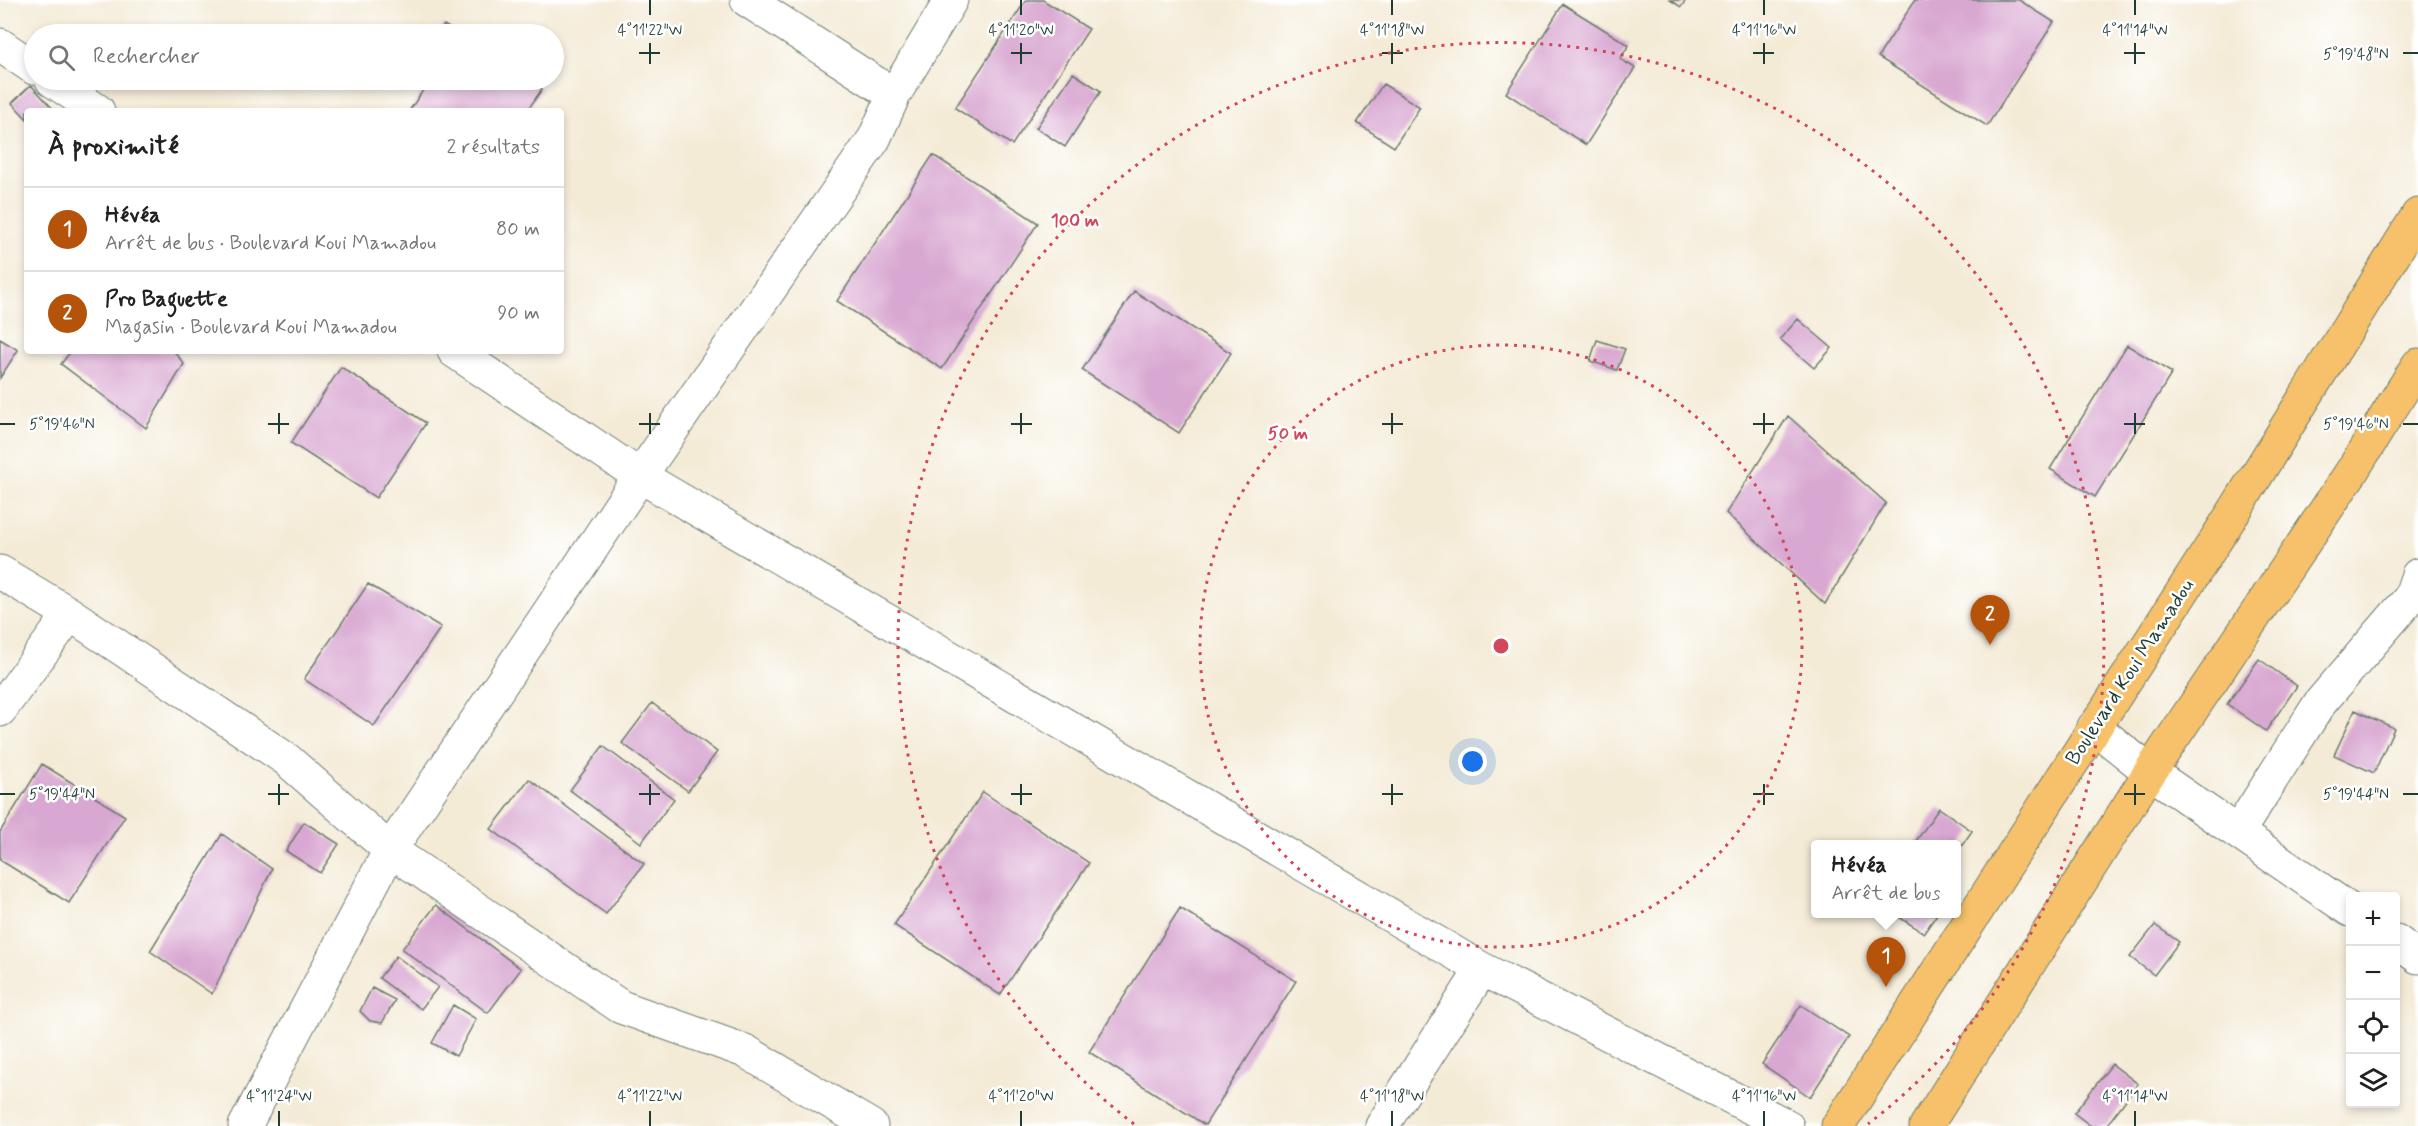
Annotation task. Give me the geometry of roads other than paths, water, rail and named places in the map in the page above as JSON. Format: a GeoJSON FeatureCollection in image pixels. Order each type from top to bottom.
{"type":"FeatureCollection","features":[{"type":"Feature","properties":{"kind":"main road","name":"Boulevard Koui Mamadou"},"geometry":{"type":"LineString","coordinates":[[1838,1126],[2235,510],[2418,215]]}},
{"type":"Feature","properties":{"kind":"main road"},"geometry":{"type":"LineString","coordinates":[[1926,1126],[2150,772],[2352,471],[2418,365]]}},
{"type":"Feature","properties":{"kind":"street"},"geometry":{"type":"LineString","coordinates":[[747,0],[894,95]]}},
{"type":"Feature","properties":{"kind":"street"},"geometry":{"type":"LineString","coordinates":[[245,1126],[390,850],[639,476],[874,139],[894,95],[951,0]]}},
{"type":"Feature","properties":{"kind":"street"},"geometry":{"type":"LineString","coordinates":[[0,45],[24,61]]}},
{"type":"Feature","properties":{"kind":"street"},"geometry":{"type":"LineString","coordinates":[[67,90],[94,108]]}},
{"type":"Feature","properties":{"kind":"street"},"geometry":{"type":"LineString","coordinates":[[458,354],[639,476],[1482,969],[1787,1126]]}},
{"type":"Feature","properties":{"kind":"street"},"geometry":{"type":"LineString","coordinates":[[0,572],[70,614],[286,759],[390,850],[621,1007],[745,1051],[871,1126]]}},
{"type":"Feature","properties":{"kind":"street"},"geometry":{"type":"LineString","coordinates":[[2238,832],[2319,703],[2410,598],[2418,574]]}},
{"type":"Feature","properties":{"kind":"street"},"geometry":{"type":"LineString","coordinates":[[0,710],[70,614]]}},
{"type":"Feature","properties":{"kind":"street"},"geometry":{"type":"LineString","coordinates":[[2094,727],[2150,772],[2346,907]]}},
{"type":"Feature","properties":{"kind":"street"},"geometry":{"type":"LineString","coordinates":[[2400,944],[2418,957]]}},
{"type":"Feature","properties":{"kind":"street"},"geometry":{"type":"LineString","coordinates":[[1382,1126],[1482,969]]}},
{"type":"Feature","properties":{"kind":"place","name":"Pro Baguette"},"geometry":{"type":"Point","coordinates":[1990,645]}},
{"type":"Feature","properties":{"kind":"place","name":"Hévéa"},"geometry":{"type":"Point","coordinates":[1886,987]}}]}
